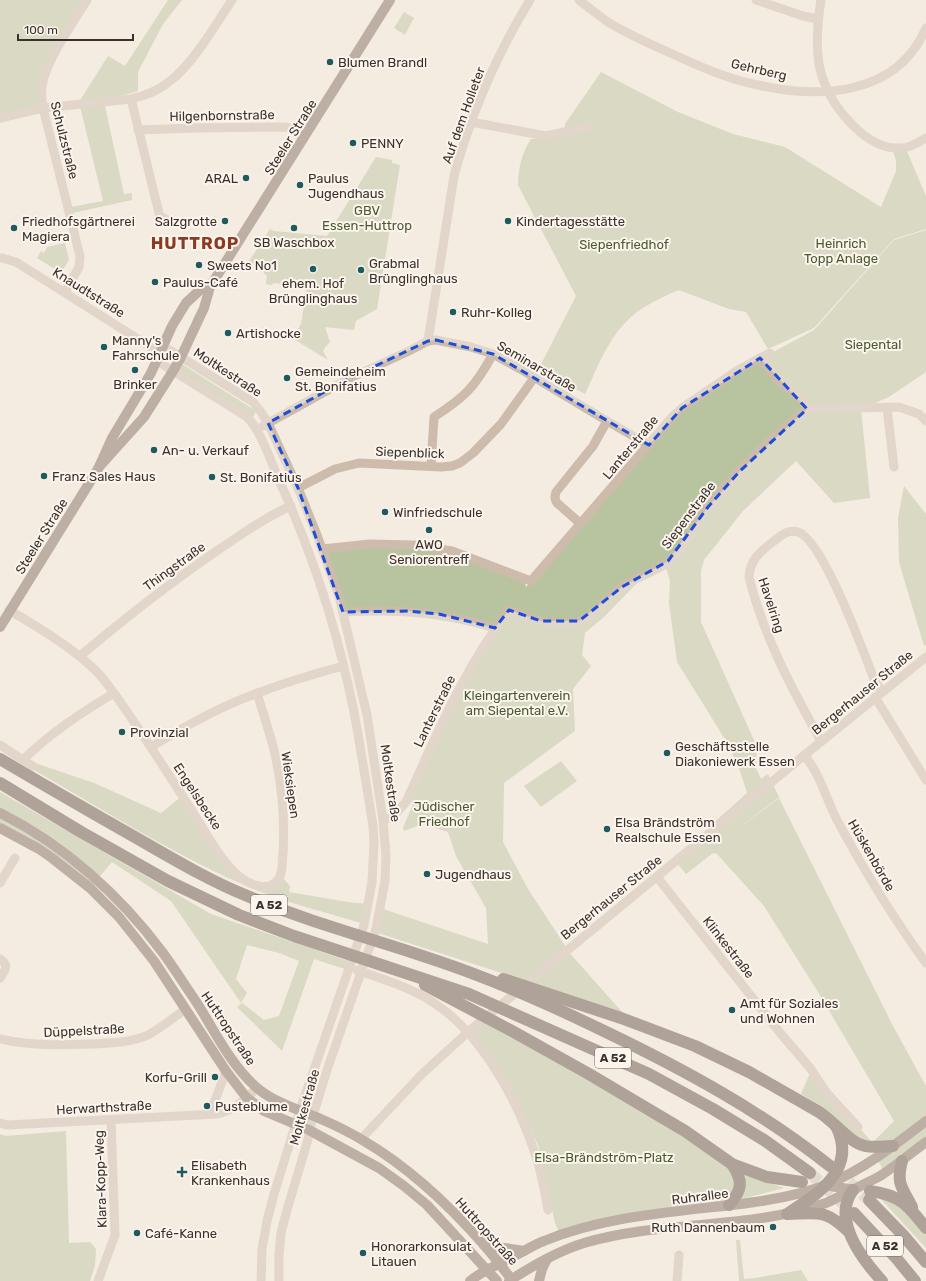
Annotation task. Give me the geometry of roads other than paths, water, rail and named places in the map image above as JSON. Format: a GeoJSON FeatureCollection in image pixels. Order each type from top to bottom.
{"type":"FeatureCollection","features":[{"type":"Feature","properties":{"kind":"highway","name":"A 52"},"geometry":{"type":"LineString","coordinates":[[0,759],[204,877],[246,896],[301,916],[473,973],[557,1008],[629,1043],[689,1074],[764,1118],[830,1166]]}},
{"type":"Feature","properties":{"kind":"highway","name":"A 52"},"geometry":{"type":"LineString","coordinates":[[0,784],[88,836],[194,895],[239,915],[294,936],[469,994],[649,1074],[714,1109],[764,1140],[810,1173]]}},
{"type":"Feature","properties":{"kind":"highway"},"geometry":{"type":"LineString","coordinates":[[402,971],[442,994],[512,1030],[589,1074],[685,1131],[732,1164],[799,1188]]}},
{"type":"Feature","properties":{"kind":"highway"},"geometry":{"type":"LineString","coordinates":[[473,973],[509,980],[621,1018],[695,1046],[749,1072],[829,1118],[835,1125],[856,1142],[864,1146],[871,1147],[894,1146]]}},
{"type":"Feature","properties":{"kind":"highway"},"geometry":{"type":"LineString","coordinates":[[787,1214],[813,1197],[826,1185],[838,1168],[841,1157],[842,1143],[835,1125]]}},
{"type":"Feature","properties":{"kind":"highway"},"geometry":{"type":"LineString","coordinates":[[902,1161],[899,1173],[899,1183],[916,1216]]}},
{"type":"Feature","properties":{"kind":"highway"},"geometry":{"type":"LineString","coordinates":[[729,1205],[735,1198],[741,1186],[739,1174],[732,1164]]}},
{"type":"Feature","properties":{"kind":"highway"},"geometry":{"type":"LineString","coordinates":[[853,1190],[849,1197],[846,1209],[849,1232],[859,1252],[882,1281]]}},
{"type":"Feature","properties":{"kind":"highway"},"geometry":{"type":"LineString","coordinates":[[869,1196],[886,1194],[896,1198],[908,1206],[926,1228]]}},
{"type":"Feature","properties":{"kind":"highway","name":"A 52"},"geometry":{"type":"LineString","coordinates":[[869,1196],[926,1262]]}},
{"type":"Feature","properties":{"kind":"highway","name":"A 52"},"geometry":{"type":"LineString","coordinates":[[854,1213],[897,1258],[915,1281]]}},
{"type":"Feature","properties":{"kind":"highway"},"geometry":{"type":"LineString","coordinates":[[787,1214],[822,1214],[835,1219],[849,1232]]}},
{"type":"Feature","properties":{"kind":"main road","name":"Steeler Straße"},"geometry":{"type":"LineString","coordinates":[[99,467],[144,417],[173,371],[204,308],[210,287],[390,0]]}},
{"type":"Feature","properties":{"kind":"main road","name":"Steeler Straße"},"geometry":{"type":"LineString","coordinates":[[4,620],[99,467],[112,438],[160,354],[172,326],[186,303],[200,290],[210,287]]}},
{"type":"Feature","properties":{"kind":"main road","name":"Huttropstraße"},"geometry":{"type":"LineString","coordinates":[[0,813],[48,842],[74,861],[126,909],[163,953],[197,1003],[231,1058],[257,1088],[271,1097],[361,1140],[391,1158],[436,1195],[484,1245],[511,1280]]}},
{"type":"Feature","properties":{"kind":"main road","name":"Huttropstraße"},"geometry":{"type":"LineString","coordinates":[[0,828],[52,858],[90,888],[115,912],[154,961],[226,1071],[246,1098],[264,1111],[310,1130],[378,1168],[404,1186],[426,1205],[496,1281]]}},
{"type":"Feature","properties":{"kind":"main road"},"geometry":{"type":"LineString","coordinates":[[826,1185],[868,1163],[894,1146],[926,1121]]}},
{"type":"Feature","properties":{"kind":"main road"},"geometry":{"type":"LineString","coordinates":[[511,1280],[529,1268],[582,1243],[622,1234],[657,1229],[736,1222],[787,1214],[825,1203],[880,1176],[926,1142]]}},
{"type":"Feature","properties":{"kind":"main road"},"geometry":{"type":"LineString","coordinates":[[853,1190],[868,1163]]}},
{"type":"Feature","properties":{"kind":"main road","name":"Ruhrallee"},"geometry":{"type":"LineString","coordinates":[[470,1281],[486,1270],[544,1241],[596,1224],[646,1215],[729,1205],[799,1188],[826,1185],[853,1190],[869,1196]]}},
{"type":"Feature","properties":{"kind":"main road"},"geometry":{"type":"LineString","coordinates":[[484,1245],[524,1251]]}},
{"type":"Feature","properties":{"kind":"main road"},"geometry":{"type":"LineString","coordinates":[[539,1281],[542,1269],[547,1259]]}},
{"type":"Feature","properties":{"kind":"street","name":"Schulzstraße"},"geometry":{"type":"LineString","coordinates":[[65,292],[79,267],[80,256],[41,97],[47,68],[87,0]]}},
{"type":"Feature","properties":{"kind":"street"},"geometry":{"type":"LineString","coordinates":[[0,118],[43,108],[131,99],[141,97],[159,89],[178,74],[190,61],[232,0]]}},
{"type":"Feature","properties":{"kind":"street","name":"Auf dem Holleter"},"geometry":{"type":"LineString","coordinates":[[428,341],[454,176],[461,150],[471,122],[496,64],[530,0]]}},
{"type":"Feature","properties":{"kind":"street","name":"Gehrberg"},"geometry":{"type":"LineString","coordinates":[[579,0],[605,20],[624,31],[701,66],[757,85],[793,90],[829,92],[862,86],[877,80],[906,59],[916,47],[926,28]]}},
{"type":"Feature","properties":{"kind":"street"},"geometry":{"type":"LineString","coordinates":[[756,0],[804,16],[818,19]]}},
{"type":"Feature","properties":{"kind":"street"},"geometry":{"type":"LineString","coordinates":[[821,0],[818,19],[818,55],[824,82],[838,107],[869,139],[882,146],[899,149],[906,148],[926,138]]}},
{"type":"Feature","properties":{"kind":"street"},"geometry":{"type":"LineString","coordinates":[[131,99],[158,213],[166,219]]}},
{"type":"Feature","properties":{"kind":"street"},"geometry":{"type":"LineString","coordinates":[[471,122],[546,136],[591,126]]}},
{"type":"Feature","properties":{"kind":"street","name":"Hilgenbornstraße"},"geometry":{"type":"LineString","coordinates":[[138,130],[284,127],[290,128],[304,137]]}},
{"type":"Feature","properties":{"kind":"street","name":"Knaudtstraße"},"geometry":{"type":"LineString","coordinates":[[1,257],[16,262],[160,354]]}},
{"type":"Feature","properties":{"kind":"street","name":"Seminarstraße"},"geometry":{"type":"LineString","coordinates":[[256,429],[341,382],[428,341],[436,340],[471,346],[493,354],[649,445]]}},
{"type":"Feature","properties":{"kind":"street","name":"Moltkestraße"},"geometry":{"type":"LineString","coordinates":[[261,1281],[262,1249],[267,1221],[295,1124],[368,910],[372,882],[374,843],[373,826],[354,713],[343,666],[320,587],[291,506],[256,429],[247,416],[173,371],[160,354],[169,350],[253,402],[268,423],[298,488],[322,549],[343,612],[367,715],[383,820],[386,868],[383,896],[376,929],[364,974],[327,1070],[287,1210],[279,1255],[279,1281]]}},
{"type":"Feature","properties":{"kind":"street","name":"Lanterstraße"},"geometry":{"type":"LineString","coordinates":[[322,549],[370,544],[413,545],[452,551],[531,581],[673,416],[682,408],[738,370],[770,353]]}},
{"type":"Feature","properties":{"kind":"street"},"geometry":{"type":"LineString","coordinates":[[431,466],[434,417],[466,394],[483,373],[493,354]]}},
{"type":"Feature","properties":{"kind":"street"},"geometry":{"type":"LineString","coordinates":[[760,358],[777,379],[803,402],[807,409],[899,408],[920,414],[926,421]]}},
{"type":"Feature","properties":{"kind":"street","name":"Siepenblick"},"geometry":{"type":"LineString","coordinates":[[298,488],[335,469],[359,463],[452,466],[460,463],[473,453],[501,424],[534,378]]}},
{"type":"Feature","properties":{"kind":"street"},"geometry":{"type":"LineString","coordinates":[[887,408],[894,467]]}},
{"type":"Feature","properties":{"kind":"street","name":"Siepenstraße"},"geometry":{"type":"LineString","coordinates":[[509,610],[541,621],[556,623],[574,622],[588,616],[622,587],[670,560],[685,542],[708,507],[740,470],[807,409]]}},
{"type":"Feature","properties":{"kind":"street"},"geometry":{"type":"LineString","coordinates":[[581,524],[557,503],[555,499],[556,492],[593,446],[607,421]]}},
{"type":"Feature","properties":{"kind":"street","name":"Thingstraße"},"geometry":{"type":"LineString","coordinates":[[80,656],[148,600],[189,570],[237,538],[291,506]]}},
{"type":"Feature","properties":{"kind":"street","name":"Havelring"},"geometry":{"type":"LineString","coordinates":[[821,741],[782,666],[763,623],[749,577],[749,569],[756,556],[784,534],[790,531],[800,532],[813,545],[824,561],[834,581],[879,694]]}},
{"type":"Feature","properties":{"kind":"street"},"geometry":{"type":"LineString","coordinates":[[343,612],[380,610],[439,614],[469,620],[495,628]]}},
{"type":"Feature","properties":{"kind":"street","name":"Lanterstraße"},"geometry":{"type":"LineString","coordinates":[[383,820],[393,817],[406,802],[453,699],[495,628],[509,610]]}},
{"type":"Feature","properties":{"kind":"street","name":"Engelsbecke"},"geometry":{"type":"LineString","coordinates":[[4,620],[80,656],[96,671],[109,686],[152,747],[214,844],[230,866],[242,878],[259,886],[269,887],[277,881]]}},
{"type":"Feature","properties":{"kind":"street","name":"Bergerhauser Straße"},"geometry":{"type":"LineString","coordinates":[[361,1140],[422,1074],[468,1032],[591,929],[657,877],[821,741],[926,657]]}},
{"type":"Feature","properties":{"kind":"street"},"geometry":{"type":"LineString","coordinates":[[152,747],[214,712],[257,693],[299,678],[343,666]]}},
{"type":"Feature","properties":{"kind":"street"},"geometry":{"type":"LineString","coordinates":[[23,760],[48,737],[114,693]]}},
{"type":"Feature","properties":{"kind":"street","name":"Wieksiepen"},"geometry":{"type":"LineString","coordinates":[[257,693],[275,753],[283,802],[282,868],[277,881]]}},
{"type":"Feature","properties":{"kind":"street"},"geometry":{"type":"LineString","coordinates":[[879,694],[926,780]]}},
{"type":"Feature","properties":{"kind":"street"},"geometry":{"type":"LineString","coordinates":[[0,745],[33,766]]}},
{"type":"Feature","properties":{"kind":"street","name":"Hüskenbörde"},"geometry":{"type":"LineString","coordinates":[[804,755],[813,767],[835,817],[848,841],[892,913],[926,963]]}},
{"type":"Feature","properties":{"kind":"street"},"geometry":{"type":"LineString","coordinates":[[0,883],[15,858]]}},
{"type":"Feature","properties":{"kind":"street","name":"Klinkestraße"},"geometry":{"type":"LineString","coordinates":[[657,877],[811,1070],[826,1092],[858,1126]]}},
{"type":"Feature","properties":{"kind":"street"},"geometry":{"type":"LineString","coordinates":[[0,959],[5,962],[6,965],[6,968],[0,978]]}},
{"type":"Feature","properties":{"kind":"street"},"geometry":{"type":"LineString","coordinates":[[349,969],[421,995],[446,1011],[468,1032],[491,1062],[503,1082],[527,1132],[537,1159],[548,1210]]}},
{"type":"Feature","properties":{"kind":"street","name":"Düppelstraße"},"geometry":{"type":"LineString","coordinates":[[0,1039],[22,1044],[41,1045],[122,1042],[147,1035],[163,1026],[186,1009]]}},
{"type":"Feature","properties":{"kind":"street"},"geometry":{"type":"LineString","coordinates":[[210,1114],[226,1071]]}},
{"type":"Feature","properties":{"kind":"street","name":"Herwarthstraße"},"geometry":{"type":"LineString","coordinates":[[0,1123],[111,1120],[210,1114],[230,1111],[257,1088]]}},
{"type":"Feature","properties":{"kind":"street","name":"Klara-Kopp-Weg"},"geometry":{"type":"LineString","coordinates":[[98,1281],[115,1235],[111,1120]]}},
{"type":"Feature","properties":{"kind":"street"},"geometry":{"type":"LineString","coordinates":[[677,1281],[679,1255]]}},
{"type":"Feature","properties":{"kind":"tunnel"},"geometry":{"type":"LineString","coordinates":[[835,1170],[869,1200]]}},
{"type":"Feature","properties":{"kind":"tunnel"},"geometry":{"type":"LineString","coordinates":[[810,1173],[845,1205]]}},
{"type":"Feature","properties":{"kind":"place","name":"Blumen Brandl"},"geometry":{"type":"Point","coordinates":[330,62]}},
{"type":"Feature","properties":{"kind":"place","name":"PENNY"},"geometry":{"type":"Point","coordinates":[353,143]}},
{"type":"Feature","properties":{"kind":"place","name":"ARAL"},"geometry":{"type":"Point","coordinates":[246,178]}},
{"type":"Feature","properties":{"kind":"place","name":"Paulus Jugendhaus"},"geometry":{"type":"Point","coordinates":[300,185]}},
{"type":"Feature","properties":{"kind":"place","name":"Salzgrotte"},"geometry":{"type":"Point","coordinates":[225,221]}},
{"type":"Feature","properties":{"kind":"place","name":"Kindertagesstätte"},"geometry":{"type":"Point","coordinates":[508,221]}},
{"type":"Feature","properties":{"kind":"place","name":"Friedhofsgärtnerei Magiera"},"geometry":{"type":"Point","coordinates":[14,228]}},
{"type":"Feature","properties":{"kind":"place","name":"SB Waschbox"},"geometry":{"type":"Point","coordinates":[294,228]}},
{"type":"Feature","properties":{"kind":"place","name":"Sweets No1"},"geometry":{"type":"Point","coordinates":[199,265]}},
{"type":"Feature","properties":{"kind":"place","name":"ehem. Hof Brünglinghaus"},"geometry":{"type":"Point","coordinates":[313,269]}},
{"type":"Feature","properties":{"kind":"place","name":"Grabmal Brünglinghaus"},"geometry":{"type":"Point","coordinates":[361,270]}},
{"type":"Feature","properties":{"kind":"place","name":"Paulus-Café"},"geometry":{"type":"Point","coordinates":[155,282]}},
{"type":"Feature","properties":{"kind":"place","name":"Ruhr-Kolleg"},"geometry":{"type":"Point","coordinates":[453,312]}},
{"type":"Feature","properties":{"kind":"place","name":"Artishocke"},"geometry":{"type":"Point","coordinates":[228,333]}},
{"type":"Feature","properties":{"kind":"place","name":"Manny's Fahrschule"},"geometry":{"type":"Point","coordinates":[104,347]}},
{"type":"Feature","properties":{"kind":"place","name":"Brinker"},"geometry":{"type":"Point","coordinates":[135,370]}},
{"type":"Feature","properties":{"kind":"place","name":"Gemeindeheim St. Bonifatius"},"geometry":{"type":"Point","coordinates":[287,378]}},
{"type":"Feature","properties":{"kind":"place","name":"An- u. Verkauf"},"geometry":{"type":"Point","coordinates":[154,450]}},
{"type":"Feature","properties":{"kind":"place","name":"Franz Sales Haus"},"geometry":{"type":"Point","coordinates":[44,476]}},
{"type":"Feature","properties":{"kind":"place","name":"St. Bonifatius"},"geometry":{"type":"Point","coordinates":[212,477]}},
{"type":"Feature","properties":{"kind":"place","name":"Winfriedschule"},"geometry":{"type":"Point","coordinates":[385,512]}},
{"type":"Feature","properties":{"kind":"place","name":"AWO Seniorentreff"},"geometry":{"type":"Point","coordinates":[429,530]}},
{"type":"Feature","properties":{"kind":"place","name":"Provinzial"},"geometry":{"type":"Point","coordinates":[122,732]}},
{"type":"Feature","properties":{"kind":"place","name":"Geschäftsstelle Diakoniewerk Essen"},"geometry":{"type":"Point","coordinates":[667,753]}},
{"type":"Feature","properties":{"kind":"place","name":"Elsa Brändström Realschule Essen"},"geometry":{"type":"Point","coordinates":[607,829]}},
{"type":"Feature","properties":{"kind":"place","name":"Jugendhaus"},"geometry":{"type":"Point","coordinates":[427,874]}},
{"type":"Feature","properties":{"kind":"place","name":"Amt für Soziales und Wohnen"},"geometry":{"type":"Point","coordinates":[732,1010]}},
{"type":"Feature","properties":{"kind":"place","name":"Korfu-Grill"},"geometry":{"type":"Point","coordinates":[215,1077]}},
{"type":"Feature","properties":{"kind":"place","name":"Pusteblume"},"geometry":{"type":"Point","coordinates":[207,1106]}},
{"type":"Feature","properties":{"kind":"place","name":"Elisabeth Krankenhaus"},"geometry":{"type":"Point","coordinates":[182,1172]}},
{"type":"Feature","properties":{"kind":"place","name":"Ruth Dannenbaum"},"geometry":{"type":"Point","coordinates":[773,1227]}},
{"type":"Feature","properties":{"kind":"place","name":"Café-Kanne"},"geometry":{"type":"Point","coordinates":[137,1233]}},
{"type":"Feature","properties":{"kind":"place","name":"Honorarkonsulat Litauen"},"geometry":{"type":"Point","coordinates":[363,1253]}},
{"type":"Feature","properties":{"kind":"district","name":"HUTTROP"},"geometry":{"type":"Point","coordinates":[195,243]}},
{"type":"Feature","properties":{"kind":"park label","name":"GBV Essen-Huttrop"},"geometry":{"type":"Point","coordinates":[367,218]}},
{"type":"Feature","properties":{"kind":"park label","name":"Siepenfriedhof"},"geometry":{"type":"Point","coordinates":[624,244]}},
{"type":"Feature","properties":{"kind":"park label","name":"Heinrich Topp Anlage"},"geometry":{"type":"Point","coordinates":[841,250]}},
{"type":"Feature","properties":{"kind":"park label","name":"Siepental"},"geometry":{"type":"Point","coordinates":[873,344]}},
{"type":"Feature","properties":{"kind":"park label","name":"Kleingartenverein am Siepental e.V."},"geometry":{"type":"Point","coordinates":[517,702]}},
{"type":"Feature","properties":{"kind":"park label","name":"Jüdischer Friedhof"},"geometry":{"type":"Point","coordinates":[444,814]}},
{"type":"Feature","properties":{"kind":"park label","name":"Elsa-Brändström-Platz"},"geometry":{"type":"Point","coordinates":[604,1157]}}]}
